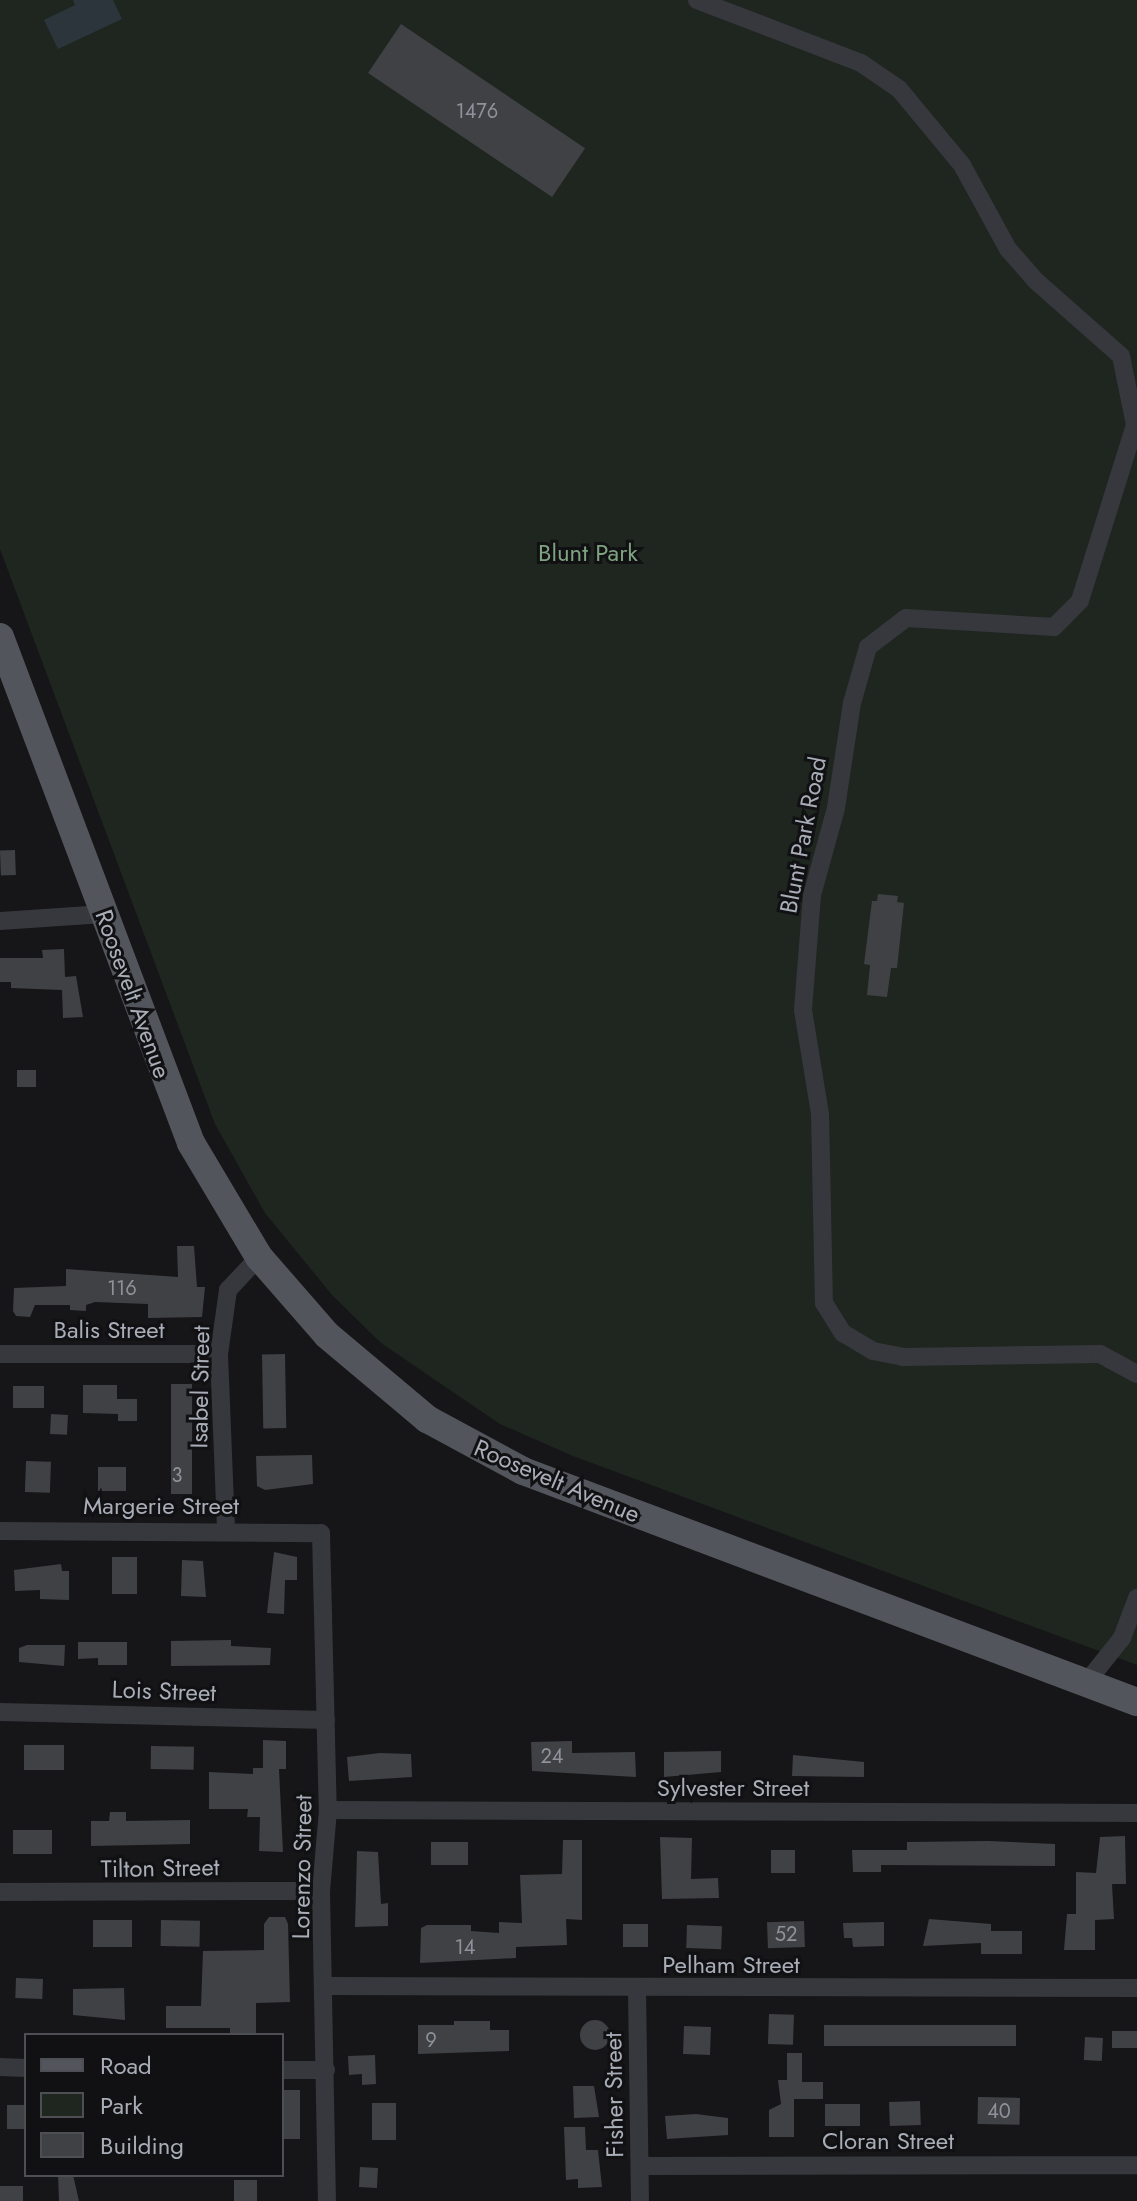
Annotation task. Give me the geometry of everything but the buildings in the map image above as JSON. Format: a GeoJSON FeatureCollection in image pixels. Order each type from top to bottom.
{"type":"FeatureCollection","features":[{"type":"Feature","properties":{"kind":"main road","name":"Roosevelt Avenue"},"geometry":{"type":"LineString","coordinates":[[0,637],[178,1116],[218,1196],[259,1257],[303,1311],[376,1379],[427,1419],[489,1455],[568,1490],[1137,1702]]}},
{"type":"Feature","properties":{"kind":"street","name":"Blunt Park Road"},"geometry":{"type":"LineString","coordinates":[[697,0],[861,63],[899,89],[962,165],[1008,249],[1036,281],[1121,356],[1136,425],[1080,601],[1054,627],[906,618],[868,647],[852,703],[836,808],[812,895],[803,1010],[820,1114],[824,1303],[843,1333],[873,1351],[903,1357],[1100,1354],[1137,1374]]}},
{"type":"Feature","properties":{"kind":"street"},"geometry":{"type":"LineString","coordinates":[[0,921],[104,914]]}},
{"type":"Feature","properties":{"kind":"street","name":"Isabel Street"},"geometry":{"type":"LineString","coordinates":[[226,1529],[219,1354],[228,1290],[259,1257]]}},
{"type":"Feature","properties":{"kind":"street","name":"Balis Street"},"geometry":{"type":"LineString","coordinates":[[0,1354],[219,1354]]}},
{"type":"Feature","properties":{"kind":"street","name":"Margerie Street"},"geometry":{"type":"LineString","coordinates":[[0,1531],[226,1529],[321,1533]]}},
{"type":"Feature","properties":{"kind":"street","name":"Lorenzo Street"},"geometry":{"type":"LineString","coordinates":[[321,1533],[328,1810],[321,1891],[326,1986],[327,2201]]}},
{"type":"Feature","properties":{"kind":"street"},"geometry":{"type":"LineString","coordinates":[[1086,1683],[1122,1638],[1137,1598]]}},
{"type":"Feature","properties":{"kind":"street","name":"Lois Street"},"geometry":{"type":"LineString","coordinates":[[0,1712],[326,1720]]}},
{"type":"Feature","properties":{"kind":"street","name":"Sylvester Street"},"geometry":{"type":"LineString","coordinates":[[328,1810],[1137,1813]]}},
{"type":"Feature","properties":{"kind":"street","name":"Tilton Street"},"geometry":{"type":"LineString","coordinates":[[0,1892],[321,1891]]}},
{"type":"Feature","properties":{"kind":"street","name":"Pelham Street"},"geometry":{"type":"LineString","coordinates":[[326,1986],[1137,1988]]}},
{"type":"Feature","properties":{"kind":"street","name":"Fisher Street"},"geometry":{"type":"LineString","coordinates":[[637,1989],[640,2201]]}},
{"type":"Feature","properties":{"kind":"street"},"geometry":{"type":"LineString","coordinates":[[0,2067],[24,2068]]}},
{"type":"Feature","properties":{"kind":"street"},"geometry":{"type":"LineString","coordinates":[[284,2070],[326,2070]]}},
{"type":"Feature","properties":{"kind":"street","name":"Cloran Street"},"geometry":{"type":"LineString","coordinates":[[640,2166],[1137,2165]]}},
{"type":"Feature","properties":{"kind":"green space","name":"Blunt Park"},"geometry":{"type":"Polygon","coordinates":[[[0,0],[1137,0],[1137,1665],[573,1456],[500,1424],[381,1343],[332,1295],[265,1213],[215,1124],[0,549],[0,0]]]}},
{"type":"Feature","properties":{"kind":"shaded area"},"geometry":{"type":"Polygon","coordinates":[[[73,0],[113,0],[122,19],[58,49],[44,20],[75,5],[73,0]]]}}]}
